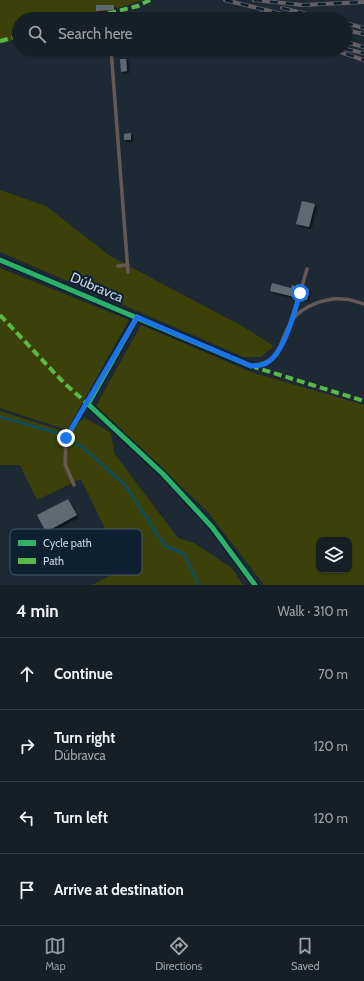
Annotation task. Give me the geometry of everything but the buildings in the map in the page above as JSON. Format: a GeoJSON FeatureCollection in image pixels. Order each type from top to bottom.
{"type":"FeatureCollection","features":[{"type":"Feature","properties":{"kind":"street","name":"Dúbravca"},"geometry":{"type":"LineString","coordinates":[[0,260],[251,366]]}},
{"type":"Feature","properties":{"kind":"lane"},"geometry":{"type":"LineString","coordinates":[[112,56],[128,272]]}},
{"type":"Feature","properties":{"kind":"lane"},"geometry":{"type":"LineString","coordinates":[[118,266],[128,265]]}},
{"type":"Feature","properties":{"kind":"lane"},"geometry":{"type":"LineString","coordinates":[[251,366],[264,364],[276,355],[293,318],[307,269]]}},
{"type":"Feature","properties":{"kind":"lane"},"geometry":{"type":"LineString","coordinates":[[293,318],[305,309],[326,299],[342,298],[364,304]]}},
{"type":"Feature","properties":{"kind":"lane"},"geometry":{"type":"LineString","coordinates":[[74,485],[65,464],[66,438],[88,404],[137,317]]}},
{"type":"Feature","properties":{"kind":"green space"},"geometry":{"type":"Polygon","coordinates":[[[0,0],[144,0],[105,12],[12,12],[12,40],[0,44],[0,0]]]}},
{"type":"Feature","properties":{"kind":"green space"},"geometry":{"type":"Polygon","coordinates":[[[0,190],[46,206],[110,256],[242,326],[274,346],[261,357],[244,357],[0,252],[0,190]]]}},
{"type":"Feature","properties":{"kind":"green space"},"geometry":{"type":"Polygon","coordinates":[[[0,268],[129,320],[67,430],[0,408],[0,268]]]}},
{"type":"Feature","properties":{"kind":"green space"},"geometry":{"type":"Polygon","coordinates":[[[141,325],[251,372],[364,405],[364,585],[264,585],[207,511],[96,406],[141,325]]]}},
{"type":"Feature","properties":{"kind":"green space"},"geometry":{"type":"Polygon","coordinates":[[[0,411],[66,432],[85,418],[111,433],[114,453],[178,538],[194,543],[232,568],[243,585],[92,585],[111,575],[142,575],[142,529],[105,529],[81,479],[37,500],[20,465],[0,465],[0,411]]]}},
{"type":"Feature","properties":{"kind":"waterway"},"geometry":{"type":"LineString","coordinates":[[0,417],[61,434],[85,449],[125,485],[165,546],[184,554],[199,585]]}},
{"type":"Feature","properties":{"kind":"railway"},"geometry":{"type":"LineString","coordinates":[[225,0],[274,12]]}},
{"type":"Feature","properties":{"kind":"railway"},"geometry":{"type":"LineString","coordinates":[[254,0],[303,5],[364,2]]}},
{"type":"Feature","properties":{"kind":"railway"},"geometry":{"type":"LineString","coordinates":[[282,8],[299,12]]}},
{"type":"Feature","properties":{"kind":"railway"},"geometry":{"type":"LineString","coordinates":[[352,25],[364,28]]}},
{"type":"Feature","properties":{"kind":"railway"},"geometry":{"type":"LineString","coordinates":[[352,31],[364,34]]}},
{"type":"Feature","properties":{"kind":"railway"},"geometry":{"type":"LineString","coordinates":[[352,44],[364,47]]}},
{"type":"Feature","properties":{"kind":"railway"},"geometry":{"type":"LineString","coordinates":[[352,50],[364,53]]}},
{"type":"Feature","properties":{"kind":"railway"},"geometry":{"type":"LineString","coordinates":[[352,56],[364,60]]}},
{"type":"Feature","properties":{"kind":"marked path"},"geometry":{"type":"LineString","coordinates":[[114,12],[138,6],[150,0]]}},
{"type":"Feature","properties":{"kind":"marked path"},"geometry":{"type":"LineString","coordinates":[[0,41],[12,38]]}},
{"type":"Feature","properties":{"kind":"marked path"},"geometry":{"type":"LineString","coordinates":[[0,315],[64,383],[90,406]]}},
{"type":"Feature","properties":{"kind":"marked path"},"geometry":{"type":"LineString","coordinates":[[251,366],[364,401]]}},
{"type":"Feature","properties":{"kind":"cycle path"},"geometry":{"type":"LineString","coordinates":[[0,260],[251,366]]}},
{"type":"Feature","properties":{"kind":"cycle path"},"geometry":{"type":"LineString","coordinates":[[137,317],[88,404],[163,474],[212,527],[255,585]]}},
{"type":"Feature","properties":{"kind":"route"},"geometry":{"type":"LineString","coordinates":[[66,438],[88,404],[137,317],[251,366],[264,364],[276,355],[293,318],[300,293]]}}]}
